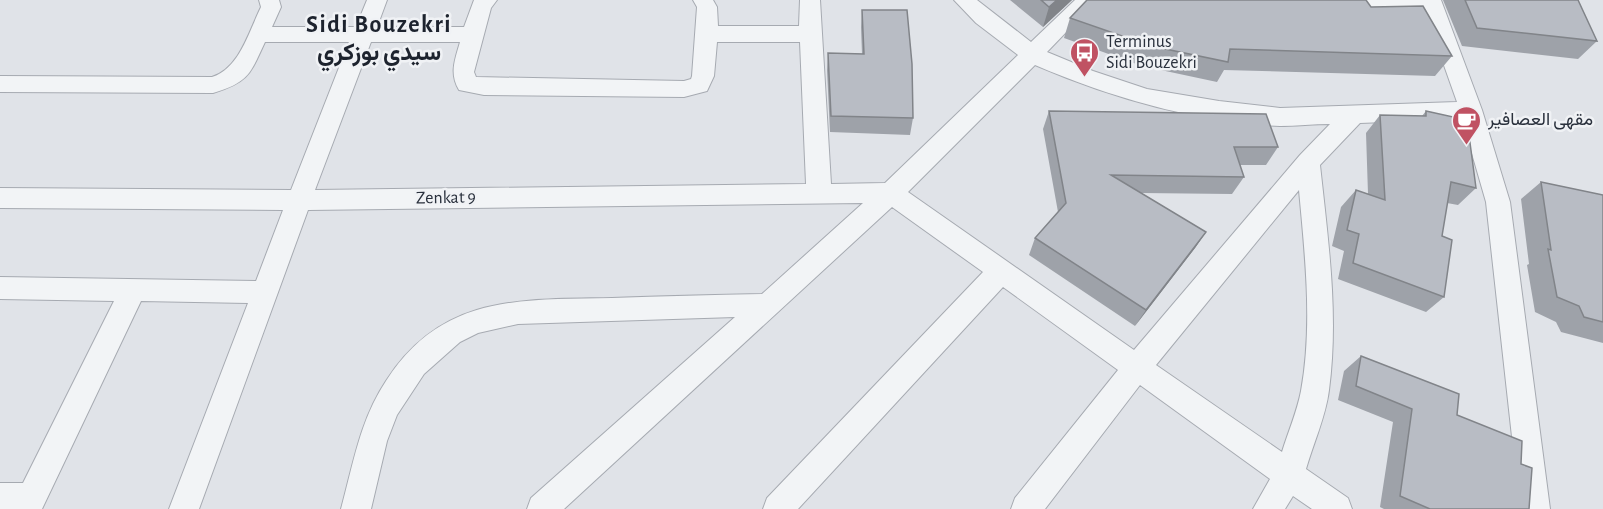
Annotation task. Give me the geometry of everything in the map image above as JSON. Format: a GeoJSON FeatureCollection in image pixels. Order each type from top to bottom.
{"type":"FeatureCollection","features":[{"type":"Feature","properties":{"kind":"street"},"geometry":{"type":"LineString","coordinates":[[0,84],[213,85],[231,79],[243,66],[271,7],[269,0]]}},
{"type":"Feature","properties":{"kind":"street"},"geometry":{"type":"LineString","coordinates":[[184,509],[377,0]]}},
{"type":"Feature","properties":{"kind":"street"},"geometry":{"type":"LineString","coordinates":[[487,0],[481,5],[463,72],[467,84],[484,87],[684,89],[699,85],[703,76],[707,34],[707,7],[704,0]]}},
{"type":"Feature","properties":{"kind":"street"},"geometry":{"type":"LineString","coordinates":[[810,0],[819,194]]}},
{"type":"Feature","properties":{"kind":"street"},"geometry":{"type":"LineString","coordinates":[[964,0],[983,18],[1033,55],[1085,77],[1146,97],[1219,110],[1280,117],[1471,110]]}},
{"type":"Feature","properties":{"kind":"street"},"geometry":{"type":"LineString","coordinates":[[552,506],[765,305],[891,193],[1087,0]]}},
{"type":"Feature","properties":{"kind":"street"},"geometry":{"type":"LineString","coordinates":[[1316,7],[1431,1],[1471,110],[1498,202],[1535,509]]}},
{"type":"Feature","properties":{"kind":"street"},"geometry":{"type":"LineString","coordinates":[[259,34],[473,35]]}},
{"type":"Feature","properties":{"kind":"street"},"geometry":{"type":"LineString","coordinates":[[707,34],[810,34]]}},
{"type":"Feature","properties":{"kind":"street"},"geometry":{"type":"LineString","coordinates":[[1026,509],[1137,368],[1308,162],[1353,115]]}},
{"type":"Feature","properties":{"kind":"street"},"geometry":{"type":"LineString","coordinates":[[1268,509],[1289,475],[1315,392],[1320,334],[1316,240],[1308,162]]}},
{"type":"Feature","properties":{"kind":"street"},"geometry":{"type":"LineString","coordinates":[[891,193],[1337,509]]}},
{"type":"Feature","properties":{"kind":"street","name":"Zenkat 9"},"geometry":{"type":"LineString","coordinates":[[0,198],[300,200],[891,193]]}},
{"type":"Feature","properties":{"kind":"street"},"geometry":{"type":"LineString","coordinates":[[778,509],[1001,271]]}},
{"type":"Feature","properties":{"kind":"street"},"geometry":{"type":"LineString","coordinates":[[0,288],[265,292]]}},
{"type":"Feature","properties":{"kind":"street"},"geometry":{"type":"LineString","coordinates":[[0,498],[28,504],[133,290]]}},
{"type":"Feature","properties":{"kind":"street"},"geometry":{"type":"LineString","coordinates":[[356,509],[379,421],[395,388],[415,364],[439,342],[463,327],[485,319],[518,312],[765,305]]}},
{"type":"Feature","properties":{"kind":"building"},"geometry":{"type":"Polygon","coordinates":[[[1041,0],[1057,0],[1049,7],[1041,0]]]}},
{"type":"Feature","properties":{"kind":"building"},"geometry":{"type":"Polygon","coordinates":[[[1087,0],[1366,0],[1371,7],[1423,6],[1452,56],[1230,49],[1228,62],[1151,46],[1070,18],[1087,0]]]}},
{"type":"Feature","properties":{"kind":"building"},"geometry":{"type":"Polygon","coordinates":[[[1465,0],[1578,0],[1597,41],[1477,28],[1465,0]]]}},
{"type":"Feature","properties":{"kind":"building"},"geometry":{"type":"Polygon","coordinates":[[[862,10],[907,10],[912,64],[913,118],[831,116],[828,53],[864,54],[862,10]]]}},
{"type":"Feature","properties":{"kind":"building"},"geometry":{"type":"Polygon","coordinates":[[[1049,111],[1266,114],[1278,147],[1234,147],[1244,177],[1111,175],[1206,232],[1146,310],[1035,238],[1066,203],[1049,111]]]}},
{"type":"Feature","properties":{"kind":"building"},"geometry":{"type":"Polygon","coordinates":[[[1426,111],[1467,120],[1476,188],[1451,182],[1442,236],[1452,240],[1444,297],[1353,263],[1359,234],[1347,230],[1356,190],[1385,200],[1380,115],[1426,116],[1426,111]]]}},
{"type":"Feature","properties":{"kind":"building"},"geometry":{"type":"Polygon","coordinates":[[[1541,182],[1603,195],[1603,322],[1584,317],[1579,306],[1557,297],[1548,249],[1551,250],[1541,182]]]}},
{"type":"Feature","properties":{"kind":"building"},"geometry":{"type":"Polygon","coordinates":[[[1361,356],[1459,394],[1457,415],[1522,441],[1521,464],[1532,468],[1529,509],[1430,509],[1400,496],[1412,409],[1356,386],[1361,356]]]}},
{"type":"Feature","properties":{"kind":"place","name":"Terminus Sidi Bouzekri"},"geometry":{"type":"Point","coordinates":[1085,78]}},
{"type":"Feature","properties":{"kind":"place","name":"مقهى العصافير"},"geometry":{"type":"Point","coordinates":[1467,146]}},
{"type":"Feature","properties":{"kind":"district","name":"Sidi Bouzekri سيدي بوزكري"},"geometry":{"type":"Point","coordinates":[379,39]}}]}
